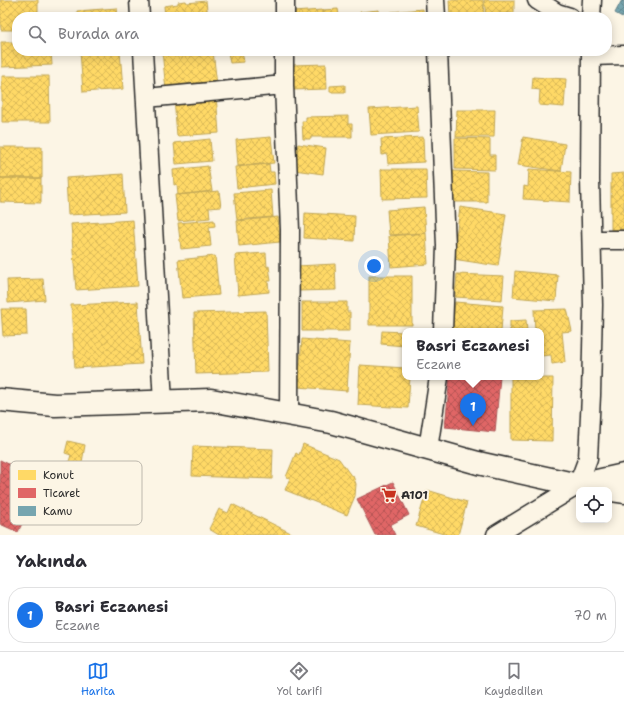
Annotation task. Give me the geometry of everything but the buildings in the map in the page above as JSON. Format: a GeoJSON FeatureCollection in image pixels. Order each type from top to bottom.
{"type":"FeatureCollection","features":[{"type":"Feature","properties":{"kind":"main road"},"geometry":{"type":"LineString","coordinates":[[0,400],[55,405],[211,400],[332,422],[478,463],[578,485],[624,492]]}},
{"type":"Feature","properties":{"kind":"main road"},"geometry":{"type":"LineString","coordinates":[[578,485],[624,475]]}},
{"type":"Feature","properties":{"kind":"street"},"geometry":{"type":"LineString","coordinates":[[139,0],[140,12]]}},
{"type":"Feature","properties":{"kind":"street"},"geometry":{"type":"LineString","coordinates":[[285,0],[285,12]]}},
{"type":"Feature","properties":{"kind":"street"},"geometry":{"type":"LineString","coordinates":[[435,0],[436,12]]}},
{"type":"Feature","properties":{"kind":"street"},"geometry":{"type":"LineString","coordinates":[[537,0],[555,12]]}},
{"type":"Feature","properties":{"kind":"street"},"geometry":{"type":"LineString","coordinates":[[591,12],[592,0]]}},
{"type":"Feature","properties":{"kind":"street"},"geometry":{"type":"LineString","coordinates":[[612,55],[624,55]]}},
{"type":"Feature","properties":{"kind":"street"},"geometry":{"type":"LineString","coordinates":[[143,56],[163,402]]}},
{"type":"Feature","properties":{"kind":"street"},"geometry":{"type":"LineString","coordinates":[[284,56],[290,230],[289,414]]}},
{"type":"Feature","properties":{"kind":"street"},"geometry":{"type":"LineString","coordinates":[[438,56],[446,246],[443,328]]}},
{"type":"Feature","properties":{"kind":"street"},"geometry":{"type":"LineString","coordinates":[[496,535],[578,485],[588,458],[593,312],[590,180],[591,56]]}},
{"type":"Feature","properties":{"kind":"street"},"geometry":{"type":"LineString","coordinates":[[146,98],[284,85]]}},
{"type":"Feature","properties":{"kind":"street"},"geometry":{"type":"LineString","coordinates":[[592,240],[624,240]]}},
{"type":"Feature","properties":{"kind":"street"},"geometry":{"type":"LineString","coordinates":[[428,449],[440,380]]}},
{"type":"Feature","properties":{"kind":"place","name":"Basri Eczanesi"},"geometry":{"type":"Point","coordinates":[473,426]}},
{"type":"Feature","properties":{"kind":"place","name":"A101"},"geometry":{"type":"Point","coordinates":[389,495]}}]}
